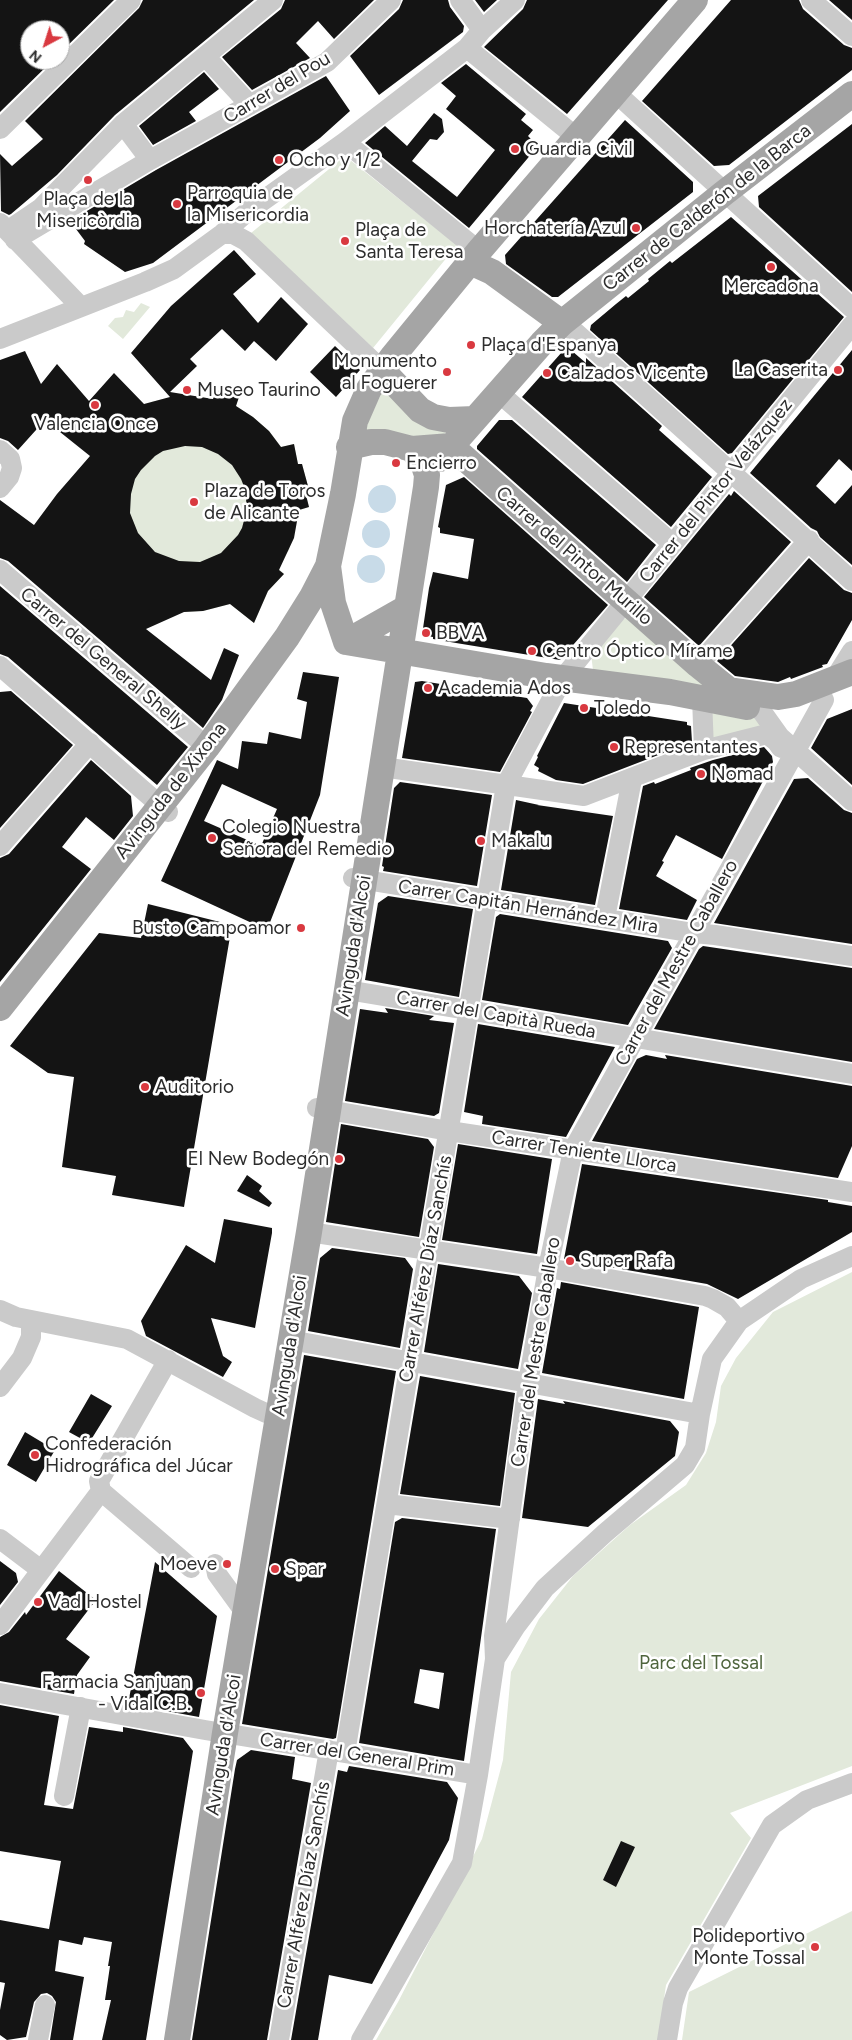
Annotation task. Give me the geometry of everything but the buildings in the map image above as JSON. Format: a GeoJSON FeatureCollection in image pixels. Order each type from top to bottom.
{"type":"FeatureCollection","features":[{"type":"Feature","properties":{"kind":"main road"},"geometry":{"type":"LineString","coordinates":[[695,0],[576,137],[480,261],[382,370],[369,389],[355,421],[349,447],[343,494],[328,566],[333,603],[350,630],[400,650],[563,678],[702,698],[760,709],[784,710],[841,685]]}},
{"type":"Feature","properties":{"kind":"main road","name":"Carrer de Calderón de la Barca"},"geometry":{"type":"LineString","coordinates":[[562,324],[724,193],[852,94]]}},
{"type":"Feature","properties":{"kind":"main road"},"geometry":{"type":"LineString","coordinates":[[400,650],[427,475],[542,343],[562,324],[480,261]]}},
{"type":"Feature","properties":{"kind":"main road"},"geometry":{"type":"LineString","coordinates":[[382,370],[420,410],[449,420],[475,419]]}},
{"type":"Feature","properties":{"kind":"main road"},"geometry":{"type":"LineString","coordinates":[[349,447],[371,442],[385,442],[412,450],[451,446]]}},
{"type":"Feature","properties":{"kind":"main road","name":"Carrer del Pintor Murillo"},"geometry":{"type":"LineString","coordinates":[[451,446],[698,665],[729,690],[778,697],[841,685]]}},
{"type":"Feature","properties":{"kind":"main road"},"geometry":{"type":"LineString","coordinates":[[412,450],[422,463],[427,475]]}},
{"type":"Feature","properties":{"kind":"main road","name":"Avinguda de Xixona"},"geometry":{"type":"LineString","coordinates":[[3,998],[164,809],[287,637],[312,597],[328,566]]}},
{"type":"Feature","properties":{"kind":"main road"},"geometry":{"type":"LineString","coordinates":[[350,630],[382,623],[406,608]]}},
{"type":"Feature","properties":{"kind":"main road","name":"Avinguda d'Alcoi"},"geometry":{"type":"LineString","coordinates":[[177,2040],[225,1733],[309,1232],[322,1109],[347,990],[359,879],[382,767],[400,650]]}},
{"type":"Feature","properties":{"kind":"street"},"geometry":{"type":"LineString","coordinates":[[0,129],[131,0]]}},
{"type":"Feature","properties":{"kind":"street"},"geometry":{"type":"LineString","coordinates":[[8,231],[41,208],[123,124],[273,0]]}},
{"type":"Feature","properties":{"kind":"street","name":"Carrer del Pou"},"geometry":{"type":"LineString","coordinates":[[150,160],[327,62],[391,0]]}},
{"type":"Feature","properties":{"kind":"street"},"geometry":{"type":"LineString","coordinates":[[460,0],[482,30]]}},
{"type":"Feature","properties":{"kind":"street"},"geometry":{"type":"LineString","coordinates":[[0,339],[167,273],[231,235],[247,212],[345,142],[467,48],[482,30],[515,0]]}},
{"type":"Feature","properties":{"kind":"street"},"geometry":{"type":"LineString","coordinates":[[811,0],[852,36]]}},
{"type":"Feature","properties":{"kind":"street"},"geometry":{"type":"LineString","coordinates":[[467,48],[576,137]]}},
{"type":"Feature","properties":{"kind":"street"},"geometry":{"type":"LineString","coordinates":[[205,56],[250,105]]}},
{"type":"Feature","properties":{"kind":"street"},"geometry":{"type":"LineString","coordinates":[[616,93],[852,308]]}},
{"type":"Feature","properties":{"kind":"street"},"geometry":{"type":"LineString","coordinates":[[8,231],[150,160],[123,124]]}},
{"type":"Feature","properties":{"kind":"street"},"geometry":{"type":"LineString","coordinates":[[345,142],[480,261]]}},
{"type":"Feature","properties":{"kind":"street"},"geometry":{"type":"LineString","coordinates":[[8,231],[81,307]]}},
{"type":"Feature","properties":{"kind":"street"},"geometry":{"type":"LineString","coordinates":[[231,235],[382,370]]}},
{"type":"Feature","properties":{"kind":"street"},"geometry":{"type":"LineString","coordinates":[[562,324],[575,332],[852,580]]}},
{"type":"Feature","properties":{"kind":"street","name":"Carrer del Pintor Velázquez"},"geometry":{"type":"LineString","coordinates":[[506,786],[563,678],[852,326]]}},
{"type":"Feature","properties":{"kind":"street"},"geometry":{"type":"LineString","coordinates":[[500,393],[673,544]]}},
{"type":"Feature","properties":{"kind":"street"},"geometry":{"type":"LineString","coordinates":[[0,450],[10,459],[12,468],[9,477],[0,488]]}},
{"type":"Feature","properties":{"kind":"street"},"geometry":{"type":"LineString","coordinates":[[698,665],[809,540]]}},
{"type":"Feature","properties":{"kind":"street","name":"Carrer del General Shelly"},"geometry":{"type":"LineString","coordinates":[[0,570],[207,747]]}},
{"type":"Feature","properties":{"kind":"street","name":"Carrer del Mestre Caballero"},"geometry":{"type":"LineString","coordinates":[[362,2040],[462,1863],[478,1775],[495,1659],[494,1636],[528,1383],[548,1268],[572,1150],[792,757],[841,685],[852,651]]}},
{"type":"Feature","properties":{"kind":"street"},"geometry":{"type":"LineString","coordinates":[[1,667],[164,809]]}},
{"type":"Feature","properties":{"kind":"street"},"geometry":{"type":"LineString","coordinates":[[702,698],[704,750]]}},
{"type":"Feature","properties":{"kind":"street"},"geometry":{"type":"LineString","coordinates":[[760,709],[778,739],[792,757],[852,802]]}},
{"type":"Feature","properties":{"kind":"street"},"geometry":{"type":"LineString","coordinates":[[382,767],[584,796],[704,750],[767,734],[778,739]]}},
{"type":"Feature","properties":{"kind":"street"},"geometry":{"type":"LineString","coordinates":[[0,846],[90,743]]}},
{"type":"Feature","properties":{"kind":"street"},"geometry":{"type":"LineString","coordinates":[[605,918],[632,779]]}},
{"type":"Feature","properties":{"kind":"street","name":"Carrer Alférez Díaz Sanchís"},"geometry":{"type":"LineString","coordinates":[[279,2040],[387,1504],[506,786]]}},
{"type":"Feature","properties":{"kind":"street","name":"Carrer Capitán Hernández Mira"},"geometry":{"type":"LineString","coordinates":[[359,879],[694,934],[715,935],[852,956]]}},
{"type":"Feature","properties":{"kind":"street","name":"Carrer del Capità Rueda"},"geometry":{"type":"LineString","coordinates":[[347,990],[852,1074]]}},
{"type":"Feature","properties":{"kind":"street","name":"Carrer Teniente Llorca"},"geometry":{"type":"LineString","coordinates":[[322,1109],[572,1150],[850,1188]]}},
{"type":"Feature","properties":{"kind":"street"},"geometry":{"type":"LineString","coordinates":[[309,1232],[548,1268],[705,1296],[713,1298],[727,1307],[739,1321]]}},
{"type":"Feature","properties":{"kind":"street"},"geometry":{"type":"LineString","coordinates":[[495,1659],[516,1626],[545,1588],[605,1533],[685,1465],[695,1448],[712,1359],[739,1321],[801,1279],[852,1256]]}},
{"type":"Feature","properties":{"kind":"street"},"geometry":{"type":"LineString","coordinates":[[0,1310],[16,1317],[127,1339],[255,1408],[266,1413],[278,1415]]}},
{"type":"Feature","properties":{"kind":"street"},"geometry":{"type":"LineString","coordinates":[[0,1387],[22,1358],[31,1337],[31,1320]]}},
{"type":"Feature","properties":{"kind":"street"},"geometry":{"type":"LineString","coordinates":[[290,1340],[700,1414]]}},
{"type":"Feature","properties":{"kind":"street"},"geometry":{"type":"LineString","coordinates":[[168,1360],[99,1480],[101,1491],[191,1568]]}},
{"type":"Feature","properties":{"kind":"street"},"geometry":{"type":"LineString","coordinates":[[0,1625],[101,1491]]}},
{"type":"Feature","properties":{"kind":"street"},"geometry":{"type":"LineString","coordinates":[[387,1504],[510,1519]]}},
{"type":"Feature","properties":{"kind":"street"},"geometry":{"type":"LineString","coordinates":[[0,1539],[41,1570]]}},
{"type":"Feature","properties":{"kind":"street"},"geometry":{"type":"LineString","coordinates":[[215,1564],[217,1574],[246,1614]]}},
{"type":"Feature","properties":{"kind":"street","name":"Carrer del General Prim"},"geometry":{"type":"LineString","coordinates":[[0,1693],[478,1775]]}},
{"type":"Feature","properties":{"kind":"street"},"geometry":{"type":"LineString","coordinates":[[64,1796],[81,1707]]}},
{"type":"Feature","properties":{"kind":"street"},"geometry":{"type":"LineString","coordinates":[[667,2040],[673,2003],[678,1988],[772,1825],[807,1800],[852,1783]]}},
{"type":"Feature","properties":{"kind":"street"},"geometry":{"type":"LineString","coordinates":[[38,2040],[45,2005]]}},
{"type":"Feature","properties":{"kind":"green space","name":"Plaça de Santa Teresa"},"geometry":{"type":"Polygon","coordinates":[[[345,156],[457,245],[373,348],[251,233],[345,156]]]}},
{"type":"Feature","properties":{"kind":"green space"},"geometry":{"type":"Polygon","coordinates":[[[141,303],[150,307],[123,339],[108,326],[115,318],[123,317],[126,310],[134,312],[141,303]]]}},
{"type":"Feature","properties":{"kind":"green space"},"geometry":{"type":"Polygon","coordinates":[[[385,385],[451,426],[440,440],[365,433],[385,385]]]}},
{"type":"Feature","properties":{"kind":"green space","name":"Plaza de Toros de Alicante"},"geometry":{"type":"Polygon","coordinates":[[[216,390],[239,397],[236,406],[269,431],[281,447],[294,444],[298,464],[302,464],[308,486],[304,487],[309,507],[297,511],[289,550],[277,567],[284,574],[268,591],[254,623],[230,604],[203,611],[184,612],[161,609],[107,576],[151,402],[173,397],[194,396],[213,399],[216,390]]]}},
{"type":"Feature","properties":{"kind":"green space"},"geometry":{"type":"Polygon","coordinates":[[[628,617],[712,688],[593,670],[591,654],[618,622],[628,617]]]}},
{"type":"Feature","properties":{"kind":"green space"},"geometry":{"type":"Polygon","coordinates":[[[705,707],[754,717],[767,734],[708,749],[705,707]]]}},
{"type":"Feature","properties":{"kind":"green space","name":"Parc del Tossal"},"geometry":{"type":"Polygon","coordinates":[[[852,1272],[852,1766],[730,1813],[751,1838],[666,1985],[658,2040],[376,2040],[398,2002],[482,1839],[503,1760],[511,1672],[539,1619],[573,1576],[630,1525],[686,1485],[706,1453],[716,1422],[721,1386],[736,1358],[773,1312],[852,1272]]]}},
{"type":"Feature","properties":{"kind":"green space","name":"Polideportivo Monte Tossal"},"geometry":{"type":"Polygon","coordinates":[[[852,1911],[852,2040],[682,2040],[689,1992],[852,1911]]]}},
{"type":"Feature","properties":{"kind":"water"},"geometry":{"type":"Polygon","coordinates":[[[382,485],[392,489],[396,499],[392,509],[382,513],[372,509],[368,499],[372,489],[382,485]]]}},
{"type":"Feature","properties":{"kind":"water"},"geometry":{"type":"Polygon","coordinates":[[[376,520],[386,524],[390,534],[386,544],[376,548],[366,544],[362,534],[366,524],[376,520]]]}},
{"type":"Feature","properties":{"kind":"water"},"geometry":{"type":"Polygon","coordinates":[[[371,555],[381,559],[385,569],[381,579],[371,583],[361,579],[357,569],[361,559],[371,555]]]}},
{"type":"Feature","properties":{"kind":"place","name":"Guardia Civil"},"geometry":{"type":"Point","coordinates":[515,149]}},
{"type":"Feature","properties":{"kind":"place","name":"Ocho y 1/2"},"geometry":{"type":"Point","coordinates":[279,160]}},
{"type":"Feature","properties":{"kind":"place","name":"Plaça de la Misericòrdia"},"geometry":{"type":"Point","coordinates":[88,180]}},
{"type":"Feature","properties":{"kind":"place","name":"Parroquia de la Misericordia"},"geometry":{"type":"Point","coordinates":[177,204]}},
{"type":"Feature","properties":{"kind":"place","name":"Horchatería Azul"},"geometry":{"type":"Point","coordinates":[636,228]}},
{"type":"Feature","properties":{"kind":"place","name":"Plaça de Santa Teresa"},"geometry":{"type":"Point","coordinates":[345,241]}},
{"type":"Feature","properties":{"kind":"place","name":"Mercadona"},"geometry":{"type":"Point","coordinates":[771,267]}},
{"type":"Feature","properties":{"kind":"place","name":"Plaça d'Espanya"},"geometry":{"type":"Point","coordinates":[471,345]}},
{"type":"Feature","properties":{"kind":"place","name":"La Caserita"},"geometry":{"type":"Point","coordinates":[838,370]}},
{"type":"Feature","properties":{"kind":"place","name":"Monumento al Foguerer"},"geometry":{"type":"Point","coordinates":[447,372]}},
{"type":"Feature","properties":{"kind":"place","name":"Calzados Vicente"},"geometry":{"type":"Point","coordinates":[547,373]}},
{"type":"Feature","properties":{"kind":"place","name":"Museo Taurino"},"geometry":{"type":"Point","coordinates":[187,390]}},
{"type":"Feature","properties":{"kind":"place","name":"Valencia Once"},"geometry":{"type":"Point","coordinates":[95,405]}},
{"type":"Feature","properties":{"kind":"place","name":"Encierro"},"geometry":{"type":"Point","coordinates":[396,463]}},
{"type":"Feature","properties":{"kind":"place","name":"Plaza de Toros de Alicante"},"geometry":{"type":"Point","coordinates":[194,502]}},
{"type":"Feature","properties":{"kind":"place","name":"BBVA"},"geometry":{"type":"Point","coordinates":[426,633]}},
{"type":"Feature","properties":{"kind":"place","name":"Centro Óptico Mírame"},"geometry":{"type":"Point","coordinates":[532,651]}},
{"type":"Feature","properties":{"kind":"place","name":"Academia Ados"},"geometry":{"type":"Point","coordinates":[428,688]}},
{"type":"Feature","properties":{"kind":"place","name":"Toledo"},"geometry":{"type":"Point","coordinates":[584,708]}},
{"type":"Feature","properties":{"kind":"place","name":"Representantes"},"geometry":{"type":"Point","coordinates":[614,747]}},
{"type":"Feature","properties":{"kind":"place","name":"Nomad"},"geometry":{"type":"Point","coordinates":[701,774]}},
{"type":"Feature","properties":{"kind":"place","name":"Colegio Nuestra Señora del Remedio"},"geometry":{"type":"Point","coordinates":[212,838]}},
{"type":"Feature","properties":{"kind":"place","name":"Makalu"},"geometry":{"type":"Point","coordinates":[481,841]}},
{"type":"Feature","properties":{"kind":"place","name":"Busto Campoamor"},"geometry":{"type":"Point","coordinates":[301,928]}},
{"type":"Feature","properties":{"kind":"place","name":"Auditorio"},"geometry":{"type":"Point","coordinates":[145,1087]}},
{"type":"Feature","properties":{"kind":"place","name":"El New Bodegón"},"geometry":{"type":"Point","coordinates":[339,1159]}},
{"type":"Feature","properties":{"kind":"place","name":"Super Rafa"},"geometry":{"type":"Point","coordinates":[570,1261]}},
{"type":"Feature","properties":{"kind":"place","name":"Confederación Hidrográfica del Júcar"},"geometry":{"type":"Point","coordinates":[35,1455]}},
{"type":"Feature","properties":{"kind":"place","name":"Moeve"},"geometry":{"type":"Point","coordinates":[227,1564]}},
{"type":"Feature","properties":{"kind":"place","name":"Spar"},"geometry":{"type":"Point","coordinates":[275,1569]}},
{"type":"Feature","properties":{"kind":"place","name":"Vad Hostel"},"geometry":{"type":"Point","coordinates":[38,1602]}},
{"type":"Feature","properties":{"kind":"place","name":"Farmacia Sanjuan - Vidal C.B."},"geometry":{"type":"Point","coordinates":[201,1693]}},
{"type":"Feature","properties":{"kind":"place","name":"Polideportivo Monte Tossal"},"geometry":{"type":"Point","coordinates":[815,1947]}}]}
